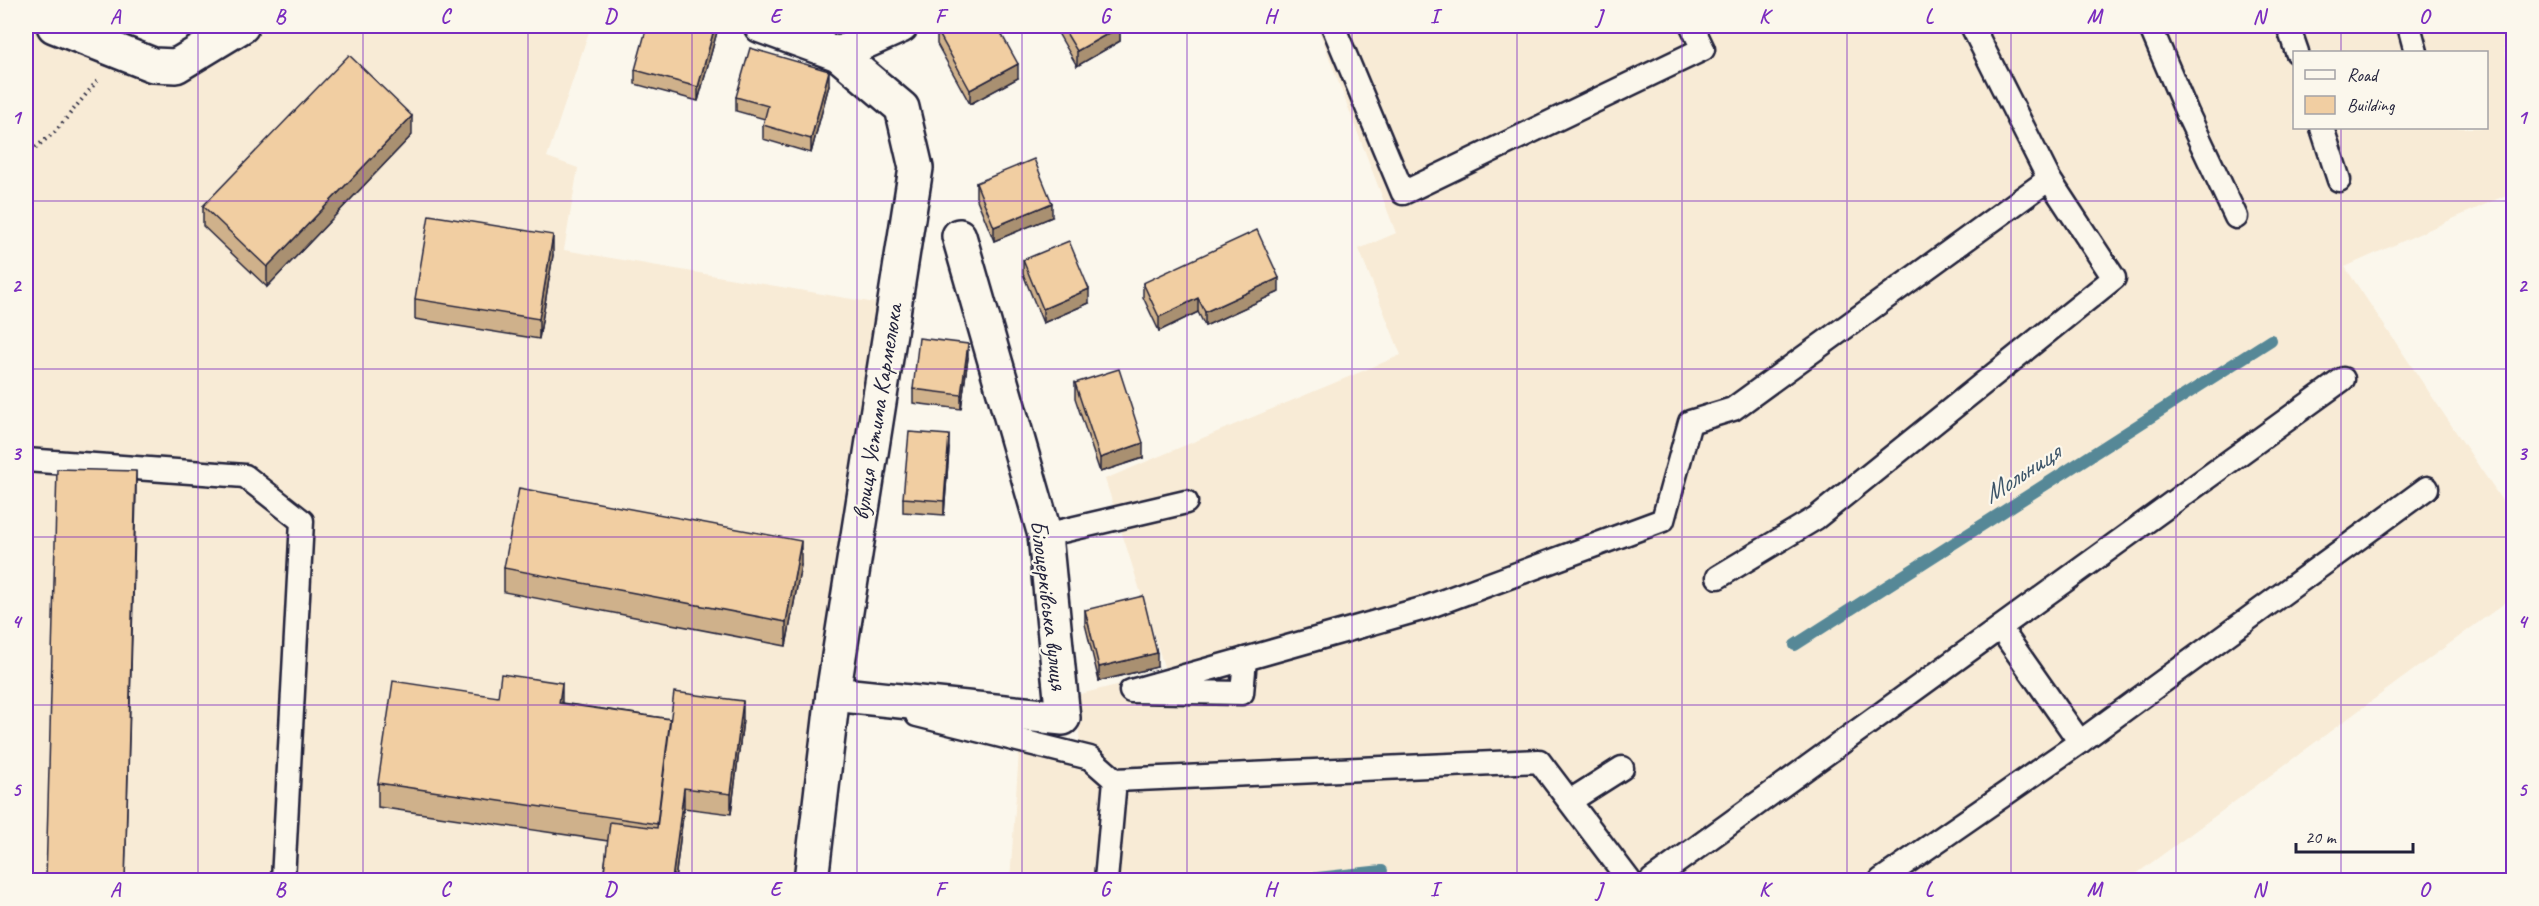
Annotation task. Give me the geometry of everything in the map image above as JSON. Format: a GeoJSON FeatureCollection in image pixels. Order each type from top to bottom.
{"type":"FeatureCollection","features":[{"type":"Feature","properties":{"kind":"street"},"geometry":{"type":"LineString","coordinates":[[54,26],[153,65],[176,66],[242,26]]}},
{"type":"Feature","properties":{"kind":"street","name":"вулиця Устима Кармелюка"},"geometry":{"type":"LineString","coordinates":[[761,26],[838,54],[902,108],[916,168],[833,694],[811,880]]}},
{"type":"Feature","properties":{"kind":"street"},"geometry":{"type":"LineString","coordinates":[[838,54],[901,26]]}},
{"type":"Feature","properties":{"kind":"street","name":"Білоцерківська вулиця"},"geometry":{"type":"LineString","coordinates":[[833,694],[1063,718],[1044,535],[959,236]]}},
{"type":"Feature","properties":{"kind":"lane"},"geometry":{"type":"LineString","coordinates":[[1333,26],[1403,193],[1703,49],[1692,26]]}},
{"type":"Feature","properties":{"kind":"lane"},"geometry":{"type":"LineString","coordinates":[[1718,577],[1816,518],[2114,278],[2049,179],[1972,26]]}},
{"type":"Feature","properties":{"kind":"lane"},"geometry":{"type":"LineString","coordinates":[[2150,26],[2188,115],[2236,217]]}},
{"type":"Feature","properties":{"kind":"lane"},"geometry":{"type":"LineString","coordinates":[[2288,26],[2297,51]]}},
{"type":"Feature","properties":{"kind":"lane"},"geometry":{"type":"LineString","coordinates":[[2409,26],[2416,51]]}},
{"type":"Feature","properties":{"kind":"lane"},"geometry":{"type":"LineString","coordinates":[[2322,129],[2339,180]]}},
{"type":"Feature","properties":{"kind":"lane"},"geometry":{"type":"LineString","coordinates":[[1245,659],[1425,608],[1663,520],[1690,422],[1734,409],[2049,179]]}},
{"type":"Feature","properties":{"kind":"lane"},"geometry":{"type":"LineString","coordinates":[[1652,880],[2343,379]]}},
{"type":"Feature","properties":{"kind":"lane"},"geometry":{"type":"LineString","coordinates":[[26,460],[245,476],[302,521],[283,880]]}},
{"type":"Feature","properties":{"kind":"lane"},"geometry":{"type":"LineString","coordinates":[[1881,880],[2080,742],[2427,488]]}},
{"type":"Feature","properties":{"kind":"lane"},"geometry":{"type":"LineString","coordinates":[[1044,535],[1186,502]]}},
{"type":"Feature","properties":{"kind":"lane"},"geometry":{"type":"LineString","coordinates":[[2000,628],[2080,742]]}},
{"type":"Feature","properties":{"kind":"lane"},"geometry":{"type":"LineString","coordinates":[[833,694],[1090,758],[1115,780],[1539,761],[1629,880]]}},
{"type":"Feature","properties":{"kind":"lane"},"geometry":{"type":"LineString","coordinates":[[1570,801],[1622,768]]}},
{"type":"Feature","properties":{"kind":"lane"},"geometry":{"type":"LineString","coordinates":[[1106,880],[1115,780]]}},
{"type":"Feature","properties":{"kind":"path"},"geometry":{"type":"LineString","coordinates":[[26,154],[55,132],[120,53]]}},
{"type":"Feature","properties":{"kind":"shaded area"},"geometry":{"type":"Polygon","coordinates":[[[26,26],[56,26],[153,63],[234,26],[591,26],[547,157],[578,168],[564,250],[887,305],[804,880],[26,880],[26,26]]]}},
{"type":"Feature","properties":{"kind":"shaded area"},"geometry":{"type":"Polygon","coordinates":[[[1317,26],[2500,26],[2513,93],[2513,192],[2345,267],[2513,517],[2513,597],[2128,880],[1010,880],[1019,752],[1082,769],[1076,695],[1166,673],[1105,479],[1401,355],[1359,249],[1396,233],[1317,26]]]}},
{"type":"Feature","properties":{"kind":"building"},"geometry":{"type":"Polygon","coordinates":[[[647,26],[715,26],[698,87],[635,70],[647,26]]]}},
{"type":"Feature","properties":{"kind":"building"},"geometry":{"type":"Polygon","coordinates":[[[946,26],[997,26],[1018,64],[970,90],[937,30],[946,26]]]}},
{"type":"Feature","properties":{"kind":"building"},"geometry":{"type":"Polygon","coordinates":[[[1062,26],[1119,26],[1120,27],[1077,51],[1062,26]]]}},
{"type":"Feature","properties":{"kind":"building"},"geometry":{"type":"Polygon","coordinates":[[[750,48],[829,71],[811,139],[763,125],[768,106],[736,97],[750,48]]]}},
{"type":"Feature","properties":{"kind":"building"},"geometry":{"type":"Polygon","coordinates":[[[349,55],[412,116],[267,267],[203,206],[349,55]]]}},
{"type":"Feature","properties":{"kind":"building"},"geometry":{"type":"Polygon","coordinates":[[[1034,159],[1052,203],[994,227],[976,183],[1034,159]]]}},
{"type":"Feature","properties":{"kind":"building"},"geometry":{"type":"Polygon","coordinates":[[[429,215],[553,235],[539,319],[415,299],[429,215]]]}},
{"type":"Feature","properties":{"kind":"building"},"geometry":{"type":"Polygon","coordinates":[[[1257,230],[1279,278],[1205,312],[1198,298],[1159,317],[1143,283],[1257,230]]]}},
{"type":"Feature","properties":{"kind":"building"},"geometry":{"type":"Polygon","coordinates":[[[1069,241],[1089,289],[1043,309],[1023,260],[1069,241]]]}},
{"type":"Feature","properties":{"kind":"building"},"geometry":{"type":"Polygon","coordinates":[[[919,338],[968,344],[961,395],[913,389],[919,338]]]}},
{"type":"Feature","properties":{"kind":"building"},"geometry":{"type":"Polygon","coordinates":[[[1119,369],[1143,443],[1100,458],[1075,383],[1119,369]]]}},
{"type":"Feature","properties":{"kind":"building"},"geometry":{"type":"Polygon","coordinates":[[[909,432],[949,435],[944,501],[903,498],[909,432]]]}},
{"type":"Feature","properties":{"kind":"building"},"geometry":{"type":"Polygon","coordinates":[[[57,469],[136,471],[125,880],[46,880],[57,469]]]}},
{"type":"Feature","properties":{"kind":"building"},"geometry":{"type":"Polygon","coordinates":[[[519,488],[801,541],[786,622],[504,568],[519,488]]]}},
{"type":"Feature","properties":{"kind":"building"},"geometry":{"type":"Polygon","coordinates":[[[1143,596],[1157,653],[1099,667],[1085,610],[1143,596]]]}},
{"type":"Feature","properties":{"kind":"building"},"geometry":{"type":"Polygon","coordinates":[[[501,674],[562,683],[559,703],[670,719],[657,824],[378,783],[393,681],[498,697],[501,674]]]}},
{"type":"Feature","properties":{"kind":"building"},"geometry":{"type":"Polygon","coordinates":[[[674,692],[743,701],[731,794],[684,788],[672,880],[603,880],[610,822],[657,828],[674,692]]]}},
{"type":"Feature","properties":{"kind":"waterway","name":"Мольниця"},"geometry":{"type":"LineString","coordinates":[[1795,645],[2271,340]]}},
{"type":"Feature","properties":{"kind":"waterway","name":"Мольниця"},"geometry":{"type":"LineString","coordinates":[[1299,880],[1382,871]]}}]}
